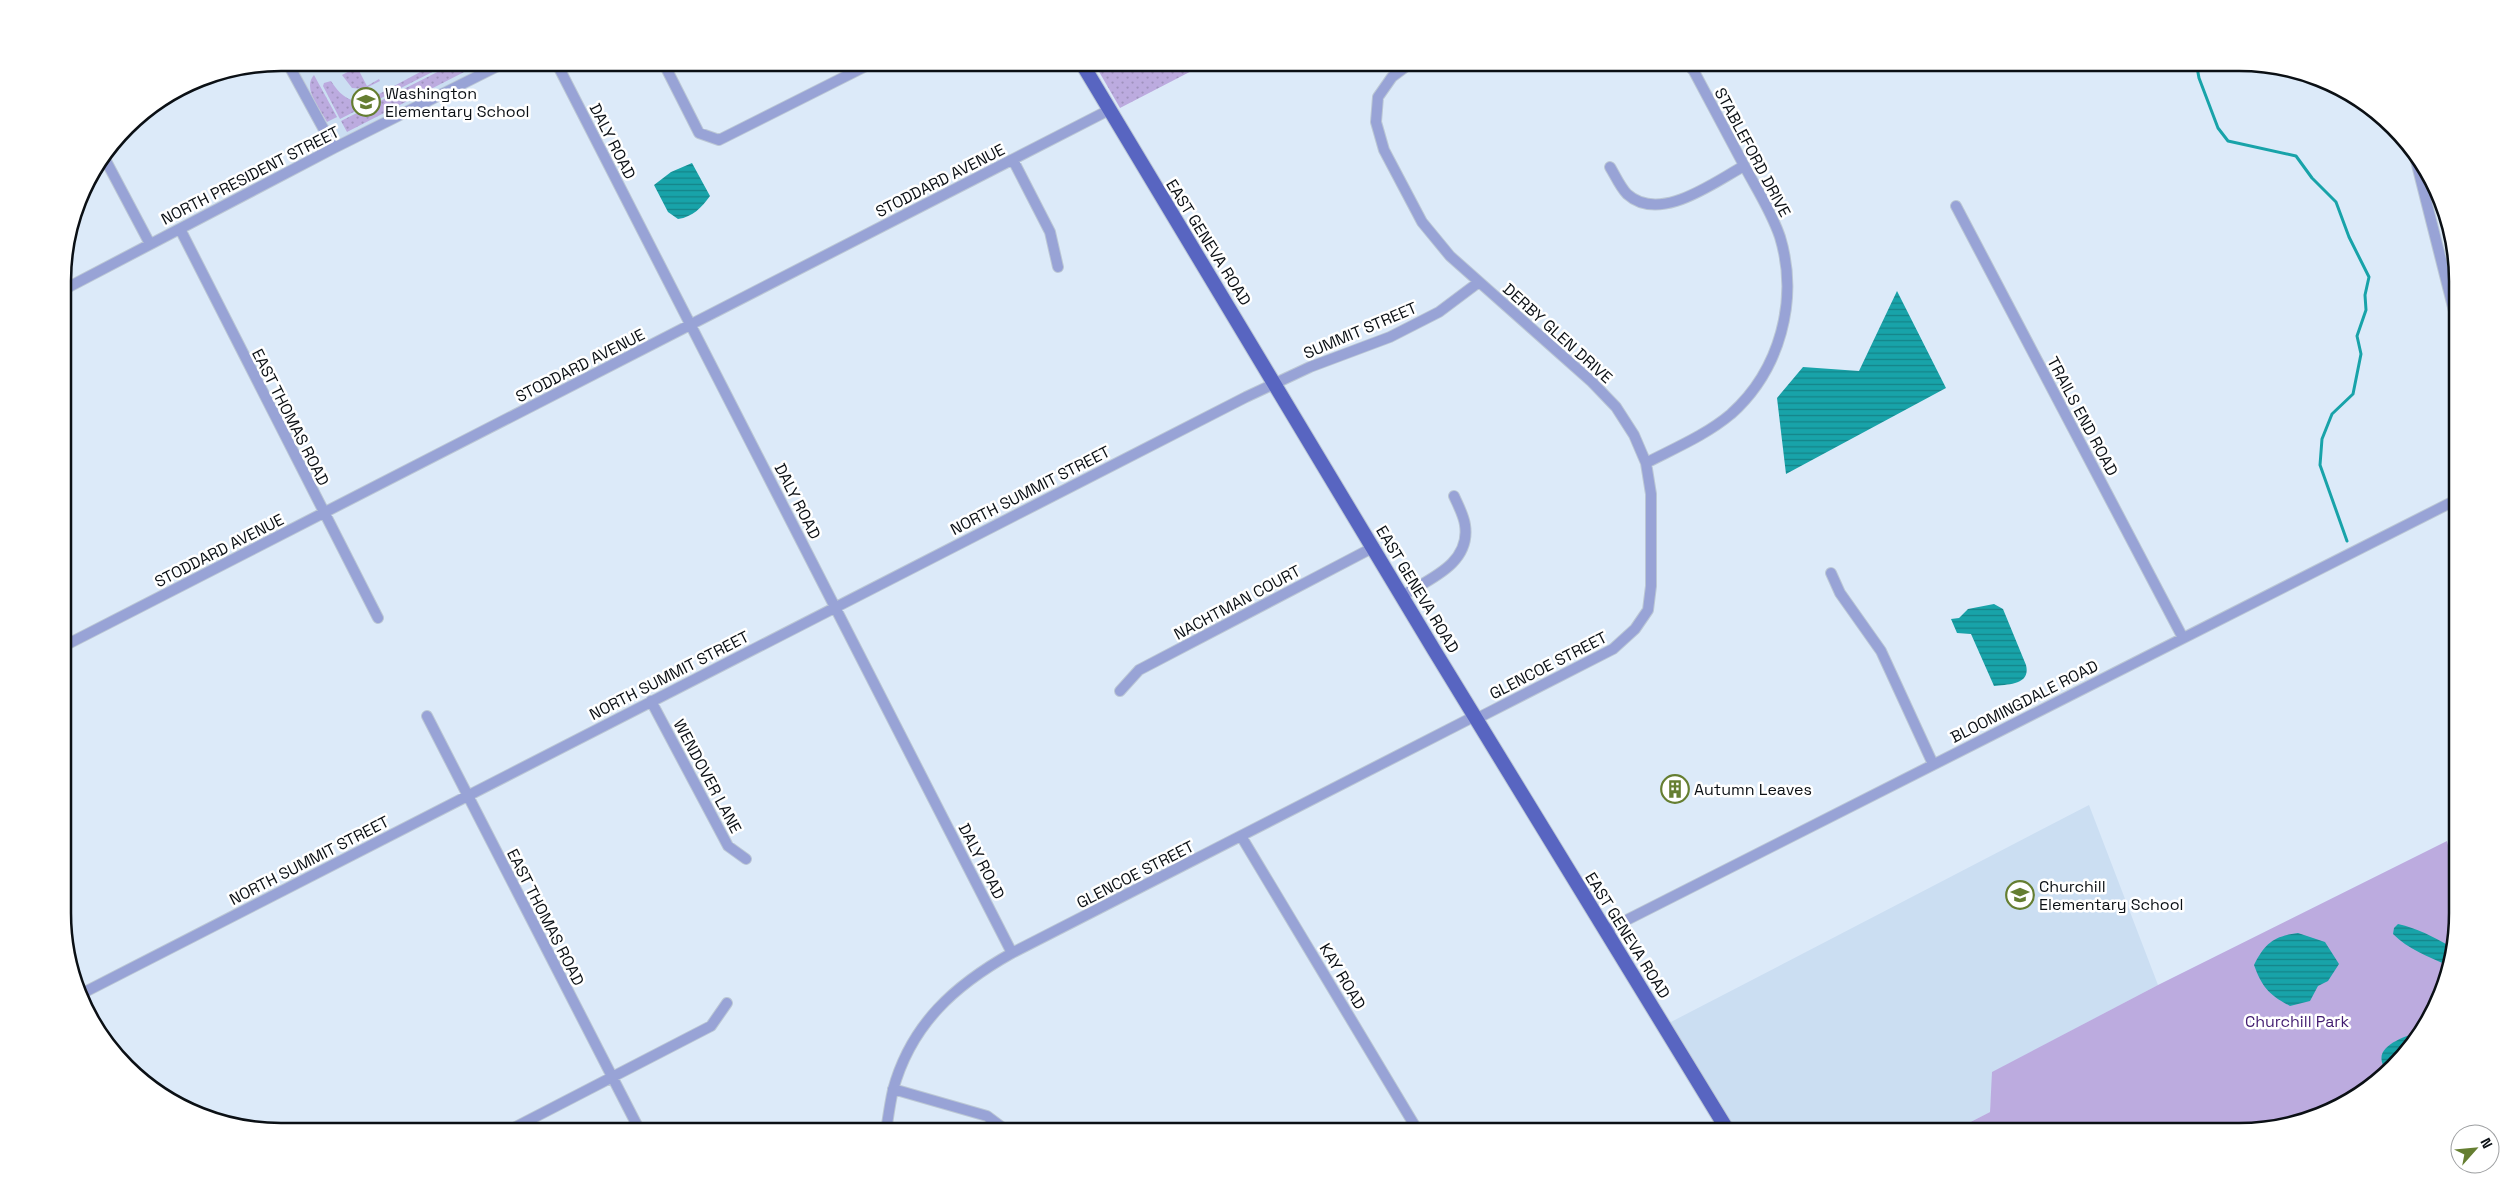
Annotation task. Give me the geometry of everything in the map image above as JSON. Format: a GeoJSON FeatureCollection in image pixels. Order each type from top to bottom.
{"type":"FeatureCollection","features":[{"type":"Feature","properties":{"kind":"main road","name":"EAST GENEVA ROAD"},"geometry":{"type":"LineString","coordinates":[[1086,71],[1402,596],[1723,1123]]}},
{"type":"Feature","properties":{"kind":"street"},"geometry":{"type":"LineString","coordinates":[[292,71],[334,148]]}},
{"type":"Feature","properties":{"kind":"street","name":"NORTH PRESIDENT STREET"},"geometry":{"type":"LineString","coordinates":[[71,286],[334,148],[488,71]]}},
{"type":"Feature","properties":{"kind":"street","name":"DALY ROAD"},"geometry":{"type":"LineString","coordinates":[[561,71],[1012,953]]}},
{"type":"Feature","properties":{"kind":"street"},"geometry":{"type":"LineString","coordinates":[[668,71],[699,133],[719,140],[856,71]]}},
{"type":"Feature","properties":{"kind":"street","name":"DERBY GLEN DRIVE"},"geometry":{"type":"LineString","coordinates":[[1400,71],[1392,77],[1378,98],[1376,105],[1378,134],[1384,150],[1422,222],[1440,247],[1605,394],[1625,420],[1646,463],[1651,513],[1652,577],[1648,610]]}},
{"type":"Feature","properties":{"kind":"street","name":"STABLEFORD DRIVE"},"geometry":{"type":"LineString","coordinates":[[1646,463],[1706,432],[1732,413],[1758,384],[1780,340],[1788,290],[1784,254],[1774,222],[1693,71]]}},
{"type":"Feature","properties":{"kind":"street","name":"STODDARD AVENUE"},"geometry":{"type":"LineString","coordinates":[[71,642],[1109,110]]}},
{"type":"Feature","properties":{"kind":"street"},"geometry":{"type":"LineString","coordinates":[[1013,160],[1050,232],[1058,267]]}},
{"type":"Feature","properties":{"kind":"street"},"geometry":{"type":"LineString","coordinates":[[108,164],[150,244]]}},
{"type":"Feature","properties":{"kind":"street"},"geometry":{"type":"LineString","coordinates":[[1610,168],[1627,194],[1642,201],[1660,205],[1678,201],[1744,166]]}},
{"type":"Feature","properties":{"kind":"street"},"geometry":{"type":"LineString","coordinates":[[2422,179],[2449,291]]}},
{"type":"Feature","properties":{"kind":"street","name":"TRAILS END ROAD"},"geometry":{"type":"LineString","coordinates":[[1956,206],[2183,638]]}},
{"type":"Feature","properties":{"kind":"street","name":"EAST THOMAS ROAD"},"geometry":{"type":"LineString","coordinates":[[180,229],[323,514],[378,618]]}},
{"type":"Feature","properties":{"kind":"street","name":"SUMMIT STREET"},"geometry":{"type":"LineString","coordinates":[[1274,383],[1390,337],[1438,312],[1479,282]]}},
{"type":"Feature","properties":{"kind":"street","name":"NORTH SUMMIT STREET"},"geometry":{"type":"LineString","coordinates":[[86,991],[1274,383]]}},
{"type":"Feature","properties":{"kind":"street"},"geometry":{"type":"LineString","coordinates":[[1402,596],[1452,565],[1464,548],[1465,524],[1454,496]]}},
{"type":"Feature","properties":{"kind":"street","name":"BLOOMINGDALE ROAD"},"geometry":{"type":"LineString","coordinates":[[1606,931],[1932,764],[2449,504]]}},
{"type":"Feature","properties":{"kind":"street","name":"NACHTMAN COURT"},"geometry":{"type":"LineString","coordinates":[[1120,691],[1139,670],[1374,547]]}},
{"type":"Feature","properties":{"kind":"street"},"geometry":{"type":"LineString","coordinates":[[1831,574],[1840,593],[1881,651],[1932,764]]}},
{"type":"Feature","properties":{"kind":"street","name":"GLENCOE STREET"},"geometry":{"type":"LineString","coordinates":[[887,1123],[893,1090],[908,1050],[936,1010],[975,975],[1012,953],[1613,649],[1630,636],[1648,610]]}},
{"type":"Feature","properties":{"kind":"street","name":"WENDOVER LANE"},"geometry":{"type":"LineString","coordinates":[[651,701],[728,846],[746,859]]}},
{"type":"Feature","properties":{"kind":"street","name":"EAST THOMAS ROAD"},"geometry":{"type":"LineString","coordinates":[[427,716],[636,1123]]}},
{"type":"Feature","properties":{"kind":"street","name":"KAY ROAD"},"geometry":{"type":"LineString","coordinates":[[1241,836],[1413,1123]]}},
{"type":"Feature","properties":{"kind":"street"},"geometry":{"type":"LineString","coordinates":[[525,1123],[711,1026],[727,1003]]}},
{"type":"Feature","properties":{"kind":"street"},"geometry":{"type":"LineString","coordinates":[[893,1090],[986,1116],[996,1123]]}},
{"type":"Feature","properties":{"kind":"shaded area","name":"Washington Elementary School"},"geometry":{"type":"Polygon","coordinates":[[[298,71],[477,71],[337,141],[298,71]]]}},
{"type":"Feature","properties":{"kind":"shaded area","name":"Churchill Elementary School"},"geometry":{"type":"Polygon","coordinates":[[[2089,805],[2158,985],[1993,1072],[1990,1112],[1969,1123],[1730,1123],[1669,1023],[2089,805]]]}},
{"type":"Feature","properties":{"kind":"green space"},"geometry":{"type":"Polygon","coordinates":[[[350,71],[359,71],[367,86],[379,79],[380,81],[364,89],[352,88],[342,75],[350,71]]]}},
{"type":"Feature","properties":{"kind":"green space"},"geometry":{"type":"Polygon","coordinates":[[[422,71],[434,71],[340,119],[323,86],[324,83],[331,81],[346,97],[355,101],[366,101],[422,71]]]}},
{"type":"Feature","properties":{"kind":"green space"},"geometry":{"type":"Polygon","coordinates":[[[439,71],[466,71],[347,132],[341,121],[439,71]]]}},
{"type":"Feature","properties":{"kind":"green space"},"geometry":{"type":"Polygon","coordinates":[[[1099,71],[1192,71],[1120,108],[1099,71]]]}},
{"type":"Feature","properties":{"kind":"green space"},"geometry":{"type":"Polygon","coordinates":[[[314,75],[337,117],[327,122],[313,99],[311,92],[311,80],[314,75]]]}},
{"type":"Feature","properties":{"kind":"green space","name":"Churchill Park"},"geometry":{"type":"Polygon","coordinates":[[[2447,841],[2449,849],[2449,912],[2447,940],[2442,967],[2433,993],[2421,1018],[2397,1051],[2377,1071],[2344,1095],[2306,1112],[2266,1121],[2238,1123],[1969,1123],[1990,1112],[1992,1072],[2158,985],[2447,841]]]}},
{"type":"Feature","properties":{"kind":"water"},"geometry":{"type":"Polygon","coordinates":[[[692,163],[710,196],[697,211],[678,219],[668,212],[654,185],[671,172],[692,163]]]}},
{"type":"Feature","properties":{"kind":"water"},"geometry":{"type":"Polygon","coordinates":[[[1897,291],[1946,388],[1786,474],[1777,398],[1803,367],[1859,371],[1897,291]]]}},
{"type":"Feature","properties":{"kind":"water"},"geometry":{"type":"Polygon","coordinates":[[[1994,604],[2003,609],[2026,665],[2027,672],[2022,680],[2012,684],[1994,686],[1971,634],[1957,633],[1951,619],[1959,618],[1968,609],[1994,604]]]}},
{"type":"Feature","properties":{"kind":"water"},"geometry":{"type":"Polygon","coordinates":[[[2398,924],[2412,928],[2446,944],[2443,963],[2405,944],[2393,934],[2394,928],[2398,924]]]}},
{"type":"Feature","properties":{"kind":"water"},"geometry":{"type":"Polygon","coordinates":[[[2298,933],[2325,942],[2339,964],[2328,981],[2318,986],[2310,1001],[2290,1006],[2267,990],[2254,965],[2262,951],[2271,942],[2283,936],[2298,933]]]}},
{"type":"Feature","properties":{"kind":"water"},"geometry":{"type":"Polygon","coordinates":[[[2409,1035],[2397,1051],[2383,1065],[2382,1055],[2385,1049],[2409,1035]]]}},
{"type":"Feature","properties":{"kind":"waterway"},"geometry":{"type":"LineString","coordinates":[[2198,71],[2218,128],[2228,141],[2296,156],[2312,178],[2336,202],[2349,237],[2369,277],[2365,295],[2366,310],[2357,336],[2361,354],[2353,394],[2332,414],[2322,439],[2320,465],[2347,541]]}},
{"type":"Feature","properties":{"kind":"place","name":"Washington Elementary School"},"geometry":{"type":"Point","coordinates":[366,102]}},
{"type":"Feature","properties":{"kind":"place","name":"Autumn Leaves"},"geometry":{"type":"Point","coordinates":[1675,789]}},
{"type":"Feature","properties":{"kind":"place","name":"Churchill Elementary School"},"geometry":{"type":"Point","coordinates":[2020,895]}}]}
